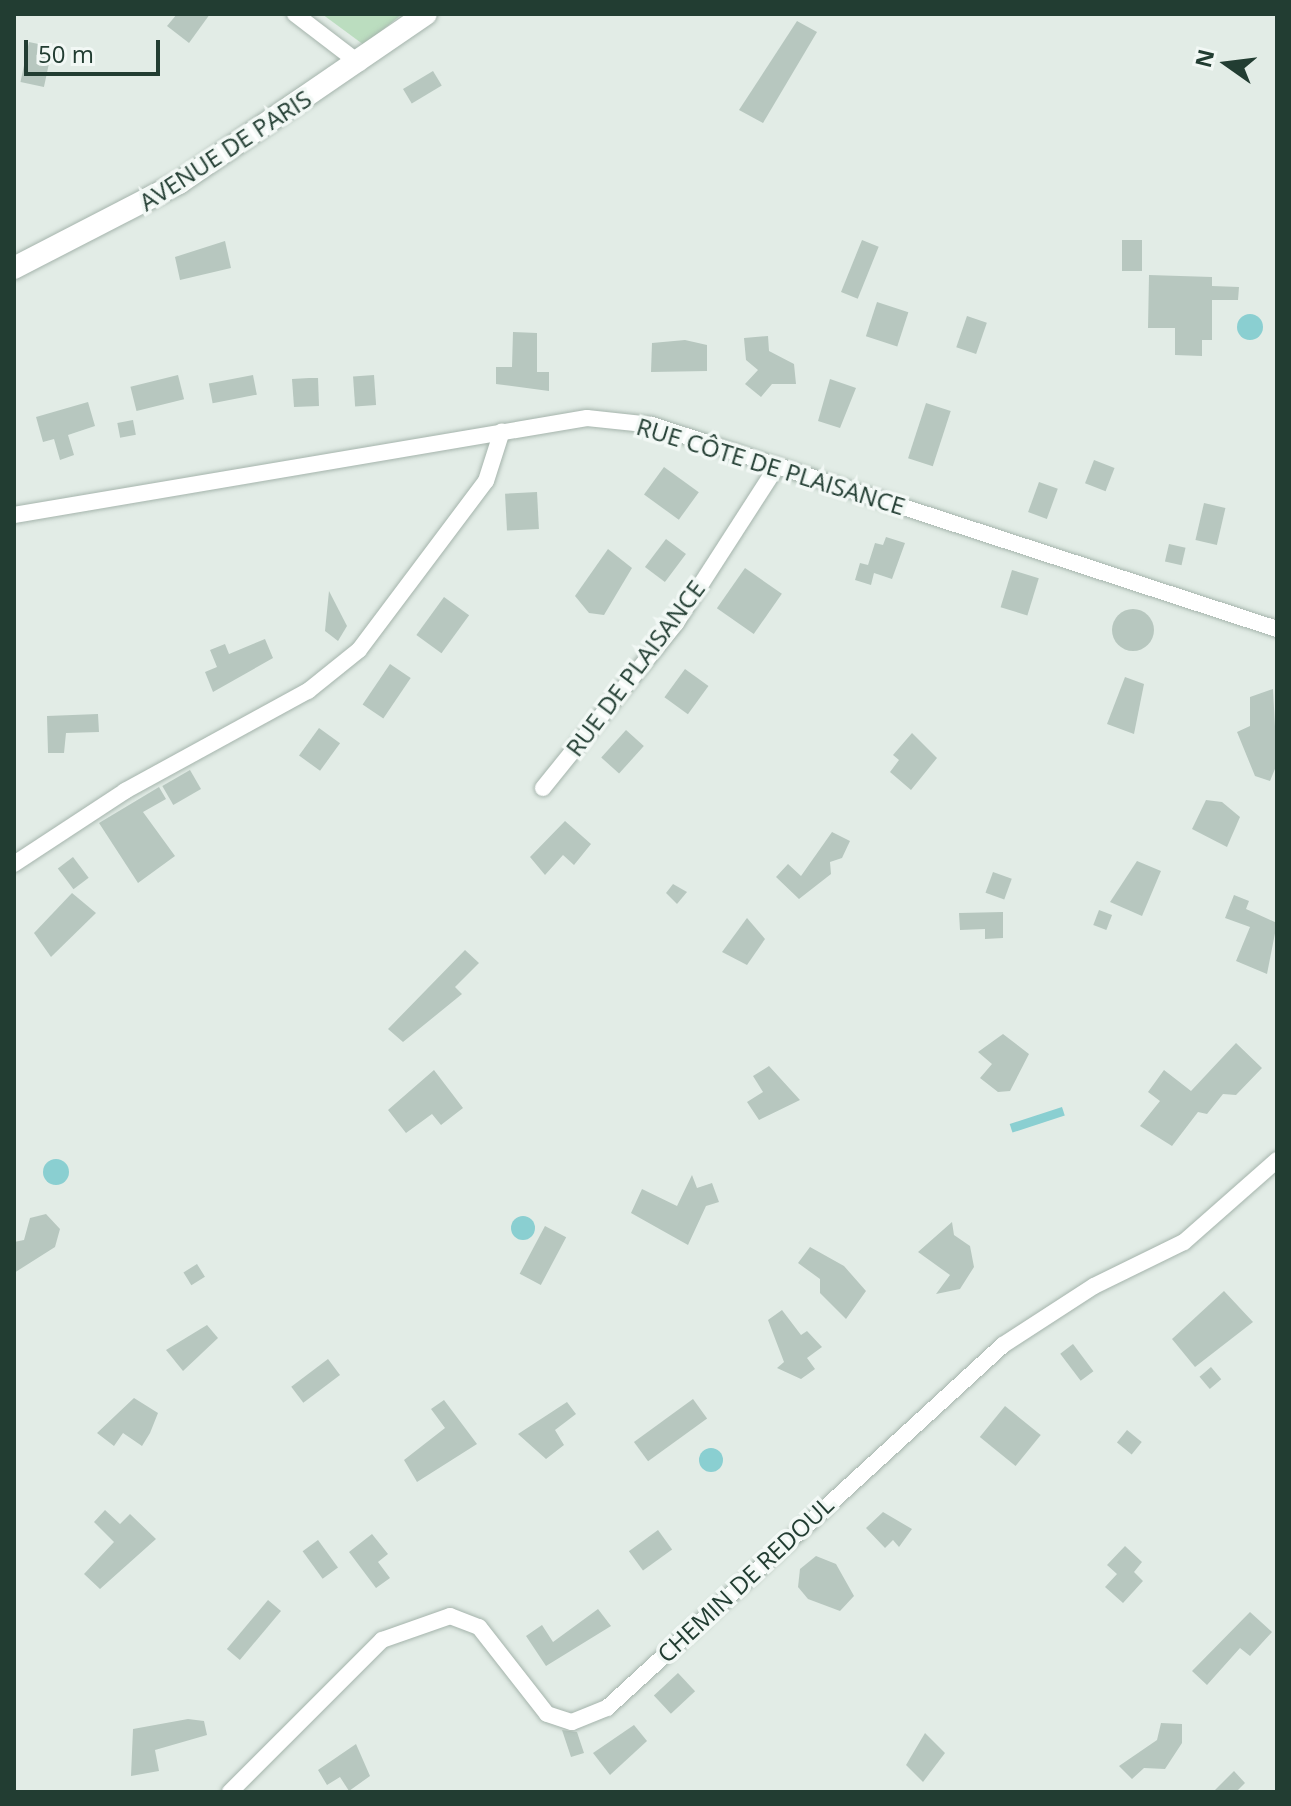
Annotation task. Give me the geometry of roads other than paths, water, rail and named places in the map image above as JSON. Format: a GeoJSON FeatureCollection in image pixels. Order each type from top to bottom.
{"type":"FeatureCollection","features":[{"type":"Feature","properties":{"kind":"main road","name":"AVENUE DE PARIS"},"geometry":{"type":"LineString","coordinates":[[14,268],[179,183],[359,63],[426,14]]}},
{"type":"Feature","properties":{"kind":"street"},"geometry":{"type":"LineString","coordinates":[[295,14],[359,63]]}},
{"type":"Feature","properties":{"kind":"street","name":"RUE CÔTE DE PLAISANCE"},"geometry":{"type":"LineString","coordinates":[[14,515],[587,418],[652,425],[1277,629]]}},
{"type":"Feature","properties":{"kind":"street"},"geometry":{"type":"LineString","coordinates":[[14,864],[125,791],[308,691],[359,650],[486,481],[502,431]]}},
{"type":"Feature","properties":{"kind":"street","name":"RUE DE PLAISANCE"},"geometry":{"type":"LineString","coordinates":[[543,788],[676,623],[777,466]]}},
{"type":"Feature","properties":{"kind":"street","name":"CHEMIN DE REDOUL"},"geometry":{"type":"LineString","coordinates":[[230,1792],[382,1640],[450,1616],[479,1627],[547,1714],[572,1722],[607,1708],[1003,1345],[1094,1286],[1184,1242],[1277,1160]]}},
{"type":"Feature","properties":{"kind":"water"},"geometry":{"type":"Polygon","coordinates":[[[1250,314],[1260,317],[1263,327],[1260,337],[1250,340],[1240,337],[1237,327],[1240,317],[1250,314]]]}},
{"type":"Feature","properties":{"kind":"water"},"geometry":{"type":"Polygon","coordinates":[[[1062,1107],[1065,1116],[1012,1133],[1010,1124],[1062,1107]]]}},
{"type":"Feature","properties":{"kind":"water"},"geometry":{"type":"Polygon","coordinates":[[[56,1159],[65,1163],[69,1172],[65,1181],[56,1185],[47,1181],[43,1172],[47,1163],[56,1159]]]}},
{"type":"Feature","properties":{"kind":"water"},"geometry":{"type":"Polygon","coordinates":[[[523,1216],[532,1219],[535,1228],[532,1237],[523,1240],[514,1237],[511,1228],[514,1219],[523,1216]]]}},
{"type":"Feature","properties":{"kind":"water"},"geometry":{"type":"Polygon","coordinates":[[[711,1448],[720,1451],[723,1460],[720,1469],[711,1472],[702,1469],[699,1460],[702,1451],[711,1448]]]}}]}
